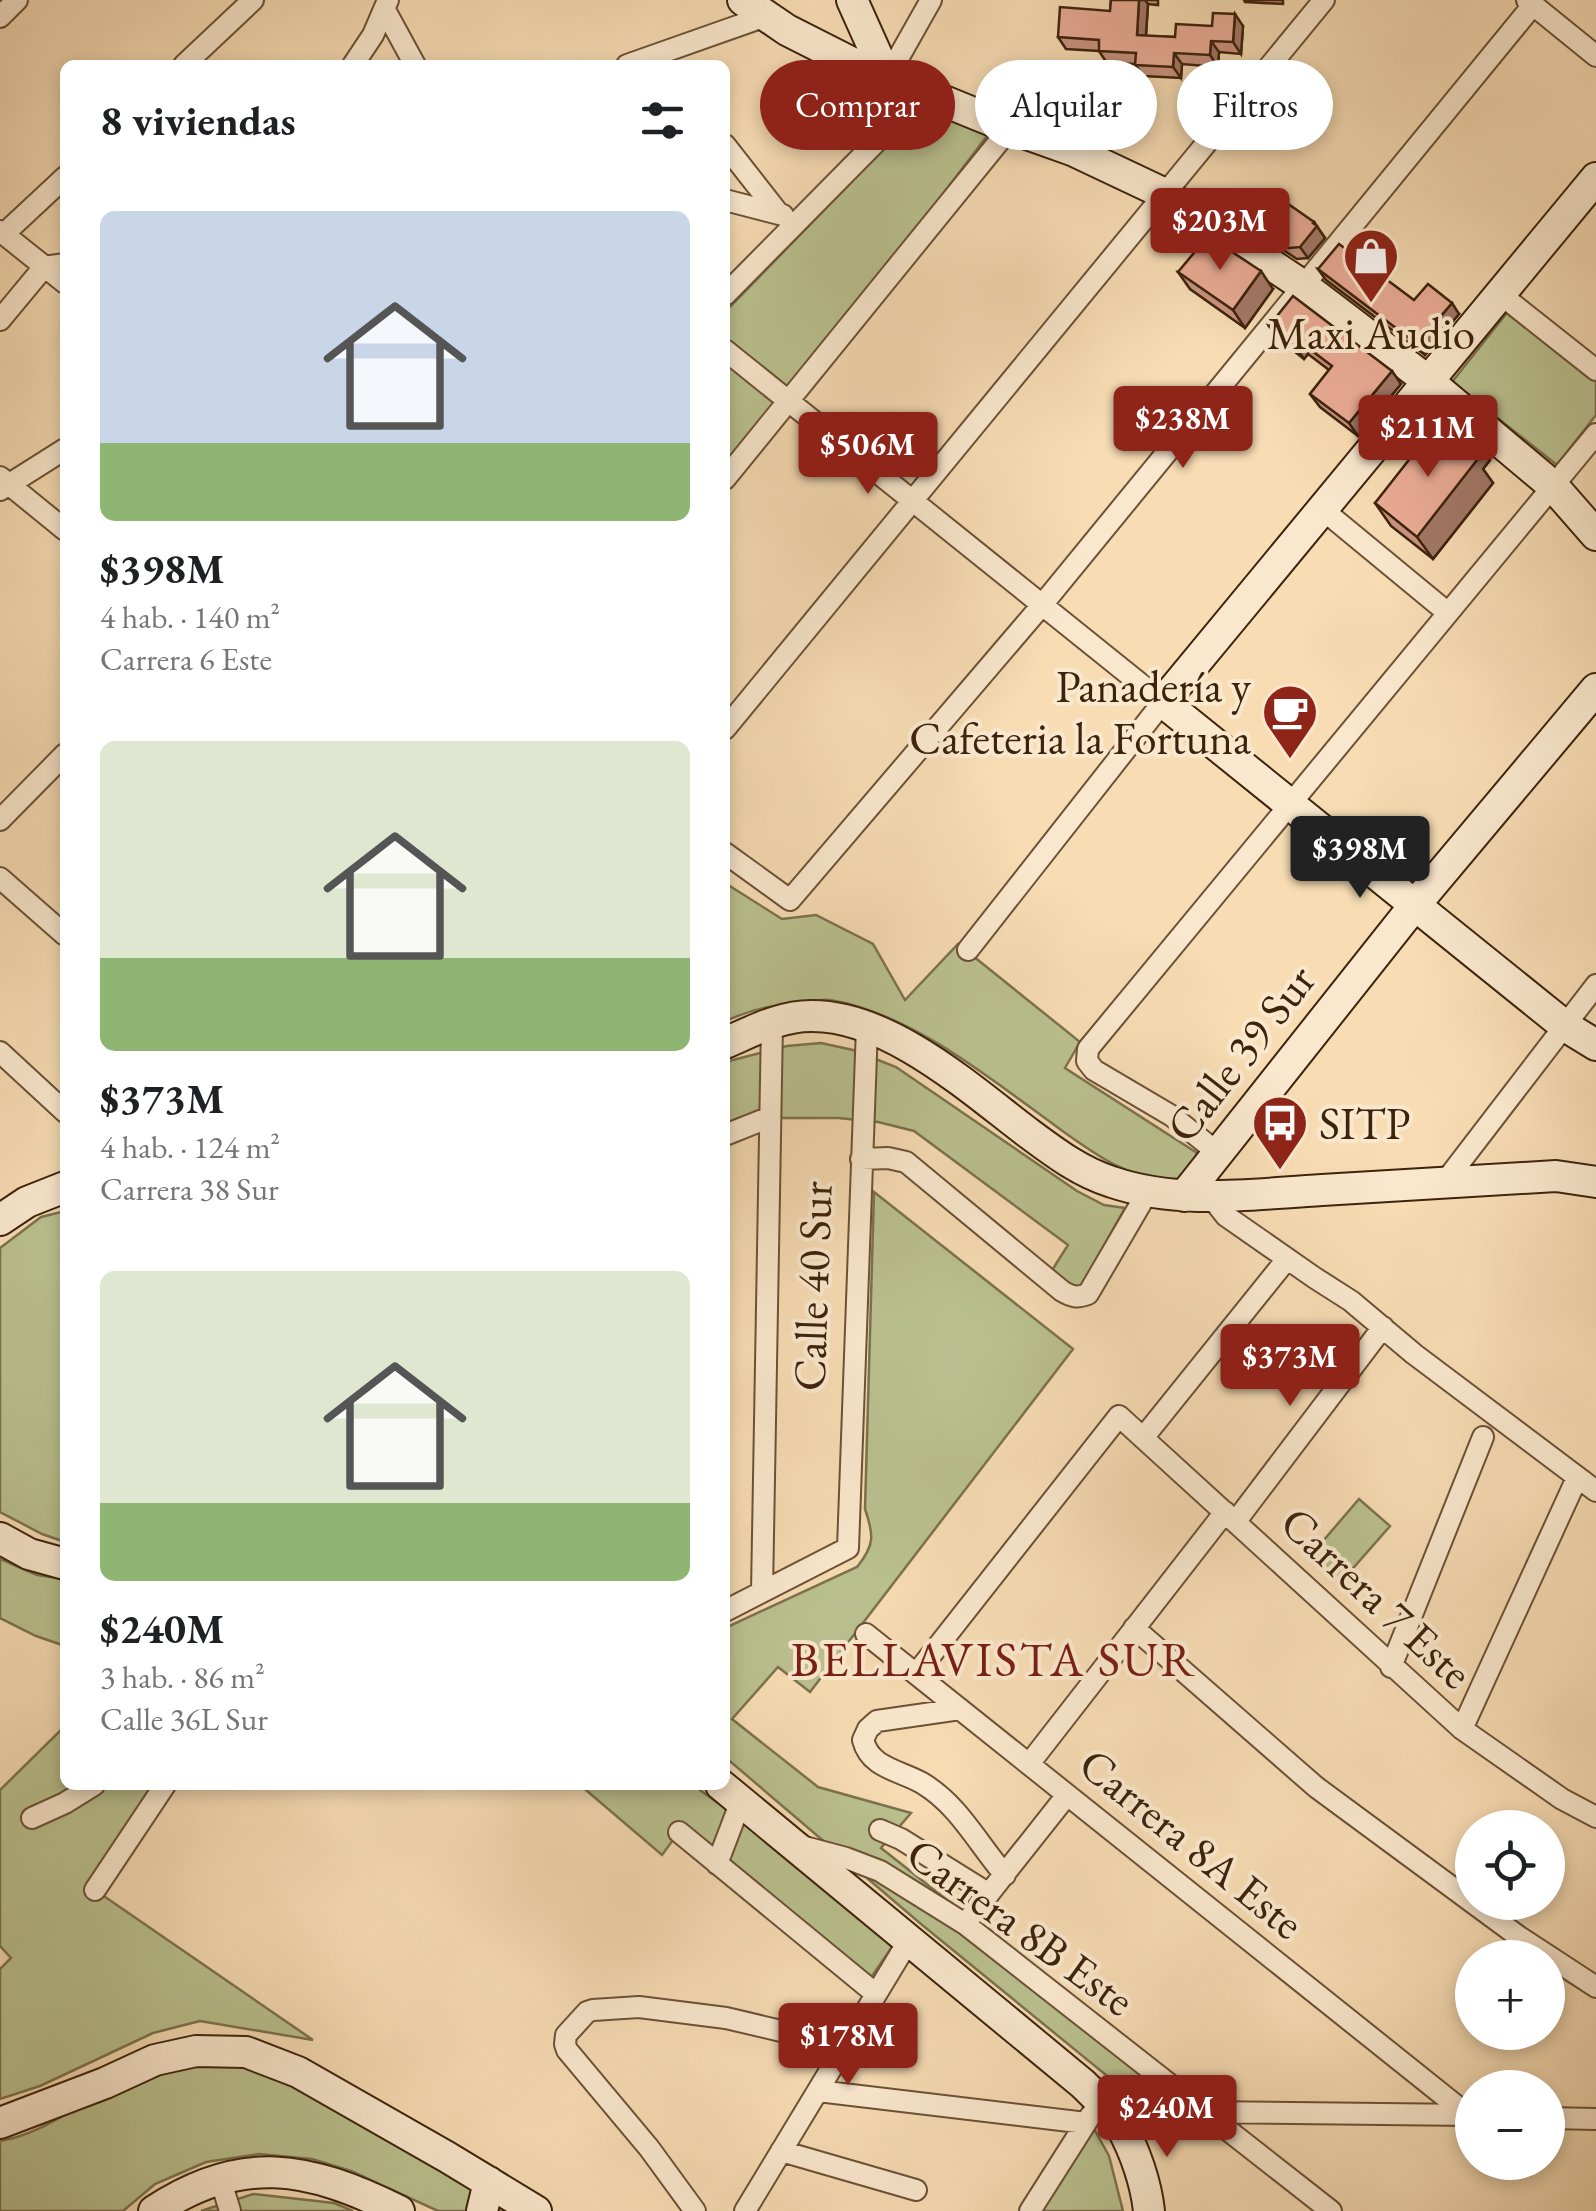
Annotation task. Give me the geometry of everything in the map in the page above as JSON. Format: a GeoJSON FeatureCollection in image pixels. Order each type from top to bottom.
{"type":"FeatureCollection","features":[{"type":"Feature","properties":{"kind":"street"},"geometry":{"type":"LineString","coordinates":[[0,17],[16,0]]}},
{"type":"Feature","properties":{"kind":"street"},"geometry":{"type":"LineString","coordinates":[[189,60],[254,0]]}},
{"type":"Feature","properties":{"kind":"street"},"geometry":{"type":"LineString","coordinates":[[852,0],[880,60]]}},
{"type":"Feature","properties":{"kind":"street"},"geometry":{"type":"LineString","coordinates":[[898,60],[931,0]]}},
{"type":"Feature","properties":{"kind":"street"},"geometry":{"type":"LineString","coordinates":[[730,723],[1324,0]]}},
{"type":"Feature","properties":{"kind":"street"},"geometry":{"type":"LineString","coordinates":[[730,857],[790,900],[1042,605],[1530,2],[1596,56]]}},
{"type":"Feature","properties":{"kind":"street"},"geometry":{"type":"LineString","coordinates":[[356,60],[387,5]]}},
{"type":"Feature","properties":{"kind":"street"},"geometry":{"type":"LineString","coordinates":[[387,5],[413,60]]}},
{"type":"Feature","properties":{"kind":"street"},"geometry":{"type":"LineString","coordinates":[[638,60],[754,8],[814,45],[848,60]]}},
{"type":"Feature","properties":{"kind":"street"},"geometry":{"type":"LineString","coordinates":[[730,288],[789,216],[869,150]]}},
{"type":"Feature","properties":{"kind":"street"},"geometry":{"type":"LineString","coordinates":[[730,473],[992,150]]}},
{"type":"Feature","properties":{"kind":"street"},"geometry":{"type":"LineString","coordinates":[[1072,150],[1164,193],[1302,285],[1428,381],[1553,486],[1596,535]]}},
{"type":"Feature","properties":{"kind":"street"},"geometry":{"type":"LineString","coordinates":[[730,151],[789,216]]}},
{"type":"Feature","properties":{"kind":"street"},"geometry":{"type":"LineString","coordinates":[[968,950],[1163,702],[1596,178]]}},
{"type":"Feature","properties":{"kind":"street"},"geometry":{"type":"LineString","coordinates":[[0,320],[55,265],[2,232],[60,181]]}},
{"type":"Feature","properties":{"kind":"street"},"geometry":{"type":"LineString","coordinates":[[730,201],[789,216]]}},
{"type":"Feature","properties":{"kind":"street"},"geometry":{"type":"LineString","coordinates":[[1500,294],[1596,370]]}},
{"type":"Feature","properties":{"kind":"street"},"geometry":{"type":"LineString","coordinates":[[730,354],[1414,906],[1565,1026],[1596,1046]]}},
{"type":"Feature","properties":{"kind":"street"},"geometry":{"type":"LineString","coordinates":[[1218,1153],[1172,1116],[1094,1070],[1086,1055],[1089,1047],[1596,434]]}},
{"type":"Feature","properties":{"kind":"street"},"geometry":{"type":"LineString","coordinates":[[60,453],[3,484],[60,526]]}},
{"type":"Feature","properties":{"kind":"street"},"geometry":{"type":"LineString","coordinates":[[1322,509],[1448,613]]}},
{"type":"Feature","properties":{"kind":"street","name":"Calle 39 Sur"},"geometry":{"type":"LineString","coordinates":[[1198,1196],[1218,1153],[1414,906],[1596,689]]}},
{"type":"Feature","properties":{"kind":"street"},"geometry":{"type":"LineString","coordinates":[[0,820],[60,759]]}},
{"type":"Feature","properties":{"kind":"street"},"geometry":{"type":"LineString","coordinates":[[0,878],[60,931]]}},
{"type":"Feature","properties":{"kind":"street"},"geometry":{"type":"LineString","coordinates":[[1444,1183],[1596,985]]}},
{"type":"Feature","properties":{"kind":"street"},"geometry":{"type":"LineString","coordinates":[[730,1040],[772,1022],[810,1016],[867,1027],[925,1056],[1085,1172],[1147,1193],[1198,1196],[1556,1176],[1596,1182]]}},
{"type":"Feature","properties":{"kind":"street"},"geometry":{"type":"LineString","coordinates":[[730,1608],[762,1592],[772,1022]]}},
{"type":"Feature","properties":{"kind":"street","name":"Calle 40 Sur"},"geometry":{"type":"LineString","coordinates":[[762,1592],[848,1548],[867,1027]]}},
{"type":"Feature","properties":{"kind":"street"},"geometry":{"type":"LineString","coordinates":[[0,1052],[60,1107]]}},
{"type":"Feature","properties":{"kind":"street"},"geometry":{"type":"LineString","coordinates":[[730,1134],[770,1118]]}},
{"type":"Feature","properties":{"kind":"street","name":"Calle 39 Sur"},"geometry":{"type":"LineString","coordinates":[[861,1160],[888,1158],[906,1162],[1062,1291],[1079,1298],[1088,1294],[1147,1193]]}},
{"type":"Feature","properties":{"kind":"street"},"geometry":{"type":"LineString","coordinates":[[0,1220],[27,1202],[60,1189]]}},
{"type":"Feature","properties":{"kind":"street"},"geometry":{"type":"LineString","coordinates":[[1198,1196],[1352,1301],[1414,1354],[1596,1491]]}},
{"type":"Feature","properties":{"kind":"street"},"geometry":{"type":"LineString","coordinates":[[1143,1438],[1287,1259]]}},
{"type":"Feature","properties":{"kind":"street"},"geometry":{"type":"LineString","coordinates":[[1029,1764],[1134,1628],[1231,1516],[1383,1327]]}},
{"type":"Feature","properties":{"kind":"street","name":"Carrera 7 Este"},"geometry":{"type":"LineString","coordinates":[[916,1674],[1119,1416],[1462,1729],[1562,1798],[1596,1816]]}},
{"type":"Feature","properties":{"kind":"street"},"geometry":{"type":"LineString","coordinates":[[1391,1667],[1484,1437]]}},
{"type":"Feature","properties":{"kind":"street"},"geometry":{"type":"LineString","coordinates":[[1462,1729],[1577,1478]]}},
{"type":"Feature","properties":{"kind":"street"},"geometry":{"type":"LineString","coordinates":[[0,1538],[30,1554],[60,1563]]}},
{"type":"Feature","properties":{"kind":"street"},"geometry":{"type":"LineString","coordinates":[[1134,1628],[1316,1788],[1518,1936],[1596,1987]]}},
{"type":"Feature","properties":{"kind":"street","name":"Carrera 8A Este"},"geometry":{"type":"LineString","coordinates":[[866,1634],[1455,2103]]}},
{"type":"Feature","properties":{"kind":"street"},"geometry":{"type":"LineString","coordinates":[[960,1709],[876,1721],[863,1740],[866,1753],[924,1784],[945,1800],[968,1824],[1005,1876]]}},
{"type":"Feature","properties":{"kind":"street"},"geometry":{"type":"LineString","coordinates":[[32,1818],[85,1790]]}},
{"type":"Feature","properties":{"kind":"street"},"geometry":{"type":"LineString","coordinates":[[95,1890],[161,1790]]}},
{"type":"Feature","properties":{"kind":"street"},"geometry":{"type":"LineString","coordinates":[[717,1864],[731,1793],[1084,2084],[1093,2112]]}},
{"type":"Feature","properties":{"kind":"street"},"geometry":{"type":"LineString","coordinates":[[965,1924],[1068,1795]]}},
{"type":"Feature","properties":{"kind":"street"},"geometry":{"type":"LineString","coordinates":[[880,1830],[901,1838],[989,1894]]}},
{"type":"Feature","properties":{"kind":"street"},"geometry":{"type":"LineString","coordinates":[[679,1832],[876,1994]]}},
{"type":"Feature","properties":{"kind":"street","name":"Carrera 8B Este"},"geometry":{"type":"LineString","coordinates":[[793,1844],[880,1871],[965,1924],[1331,2211]]}},
{"type":"Feature","properties":{"kind":"street"},"geometry":{"type":"LineString","coordinates":[[745,2211],[909,1940]]}},
{"type":"Feature","properties":{"kind":"street"},"geometry":{"type":"LineString","coordinates":[[695,2211],[649,2148],[567,2050],[566,2035],[577,2022],[593,2010],[639,2007],[726,2018],[845,2046]]}},
{"type":"Feature","properties":{"kind":"street"},"geometry":{"type":"LineString","coordinates":[[0,2123],[155,2060],[211,2050],[246,2052],[284,2066],[370,2112],[485,2196],[536,2211]]}},
{"type":"Feature","properties":{"kind":"street"},"geometry":{"type":"LineString","coordinates":[[818,2090],[1093,2112],[1120,2124],[1204,2112],[1455,2115]]}},
{"type":"Feature","properties":{"kind":"street"},"geometry":{"type":"LineString","coordinates":[[1030,2211],[1093,2112]]}},
{"type":"Feature","properties":{"kind":"street"},"geometry":{"type":"LineString","coordinates":[[1565,2118],[1596,2119]]}},
{"type":"Feature","properties":{"kind":"street"},"geometry":{"type":"LineString","coordinates":[[1120,2124],[1142,2176],[1149,2211]]}},
{"type":"Feature","properties":{"kind":"street"},"geometry":{"type":"LineString","coordinates":[[781,2151],[916,2190]]}},
{"type":"Feature","properties":{"kind":"street"},"geometry":{"type":"LineString","coordinates":[[154,2211],[191,2189],[220,2178],[262,2172],[310,2178],[358,2192],[399,2211]]}},
{"type":"Feature","properties":{"kind":"street"},"geometry":{"type":"LineString","coordinates":[[220,2178],[230,2211]]}},
{"type":"Feature","properties":{"kind":"green space"},"geometry":{"type":"Polygon","coordinates":[[[955,119],[975,126],[976,150],[730,474],[730,307],[878,150],[955,150],[955,119]]]}},
{"type":"Feature","properties":{"kind":"green space"},"geometry":{"type":"Polygon","coordinates":[[[1510,309],[1596,378],[1596,415],[1557,465],[1452,382],[1510,309]]]}},
{"type":"Feature","properties":{"kind":"green space"},"geometry":{"type":"Polygon","coordinates":[[[730,886],[782,919],[816,915],[873,944],[905,1000],[958,944],[1080,1042],[1065,1068],[1197,1153],[1181,1183],[1130,1172],[1086,1148],[949,1051],[860,1007],[818,1000],[730,1019],[730,886]]]}},
{"type":"Feature","properties":{"kind":"green space"},"geometry":{"type":"Polygon","coordinates":[[[821,1043],[853,1050],[896,1067],[1077,1191],[1104,1205],[1125,1208],[1076,1296],[1049,1275],[1068,1245],[914,1131],[838,1118],[750,1118],[730,1124],[730,1061],[787,1046],[821,1043]]]}},
{"type":"Feature","properties":{"kind":"green space"},"geometry":{"type":"Polygon","coordinates":[[[874,1192],[1073,1349],[810,1692],[778,1667],[732,1719],[818,1787],[911,1813],[881,1848],[1192,2093],[1139,2102],[730,1761],[730,1626],[857,1567],[870,1546],[865,1509],[874,1192]]]}},
{"type":"Feature","properties":{"kind":"green space"},"geometry":{"type":"Polygon","coordinates":[[[60,1212],[60,1540],[0,1512],[0,1248],[41,1217],[60,1212]]]}},
{"type":"Feature","properties":{"kind":"green space"},"geometry":{"type":"Polygon","coordinates":[[[1359,1499],[1390,1526],[1341,1582],[1311,1555],[1359,1499]]]}},
{"type":"Feature","properties":{"kind":"green space"},"geometry":{"type":"Polygon","coordinates":[[[0,1559],[37,1575],[60,1578],[60,1644],[0,1618],[0,1559]]]}},
{"type":"Feature","properties":{"kind":"green space"},"geometry":{"type":"Polygon","coordinates":[[[60,1731],[60,1790],[162,1790],[95,1890],[313,2040],[200,2021],[153,2033],[40,2086],[0,2099],[0,1969],[11,1958],[0,1946],[0,1790],[60,1731]]]}},
{"type":"Feature","properties":{"kind":"green space"},"geometry":{"type":"Polygon","coordinates":[[[586,1790],[700,1790],[787,1853],[896,1941],[866,1985],[678,1833],[662,1855],[586,1790]]]}},
{"type":"Feature","properties":{"kind":"green space"},"geometry":{"type":"Polygon","coordinates":[[[202,2061],[249,2063],[344,2111],[508,2211],[438,2211],[351,2171],[312,2159],[259,2154],[206,2162],[155,2184],[123,2211],[0,2211],[0,2141],[44,2126],[122,2083],[202,2061]]]}},
{"type":"Feature","properties":{"kind":"green space"},"geometry":{"type":"Polygon","coordinates":[[[1092,2125],[1109,2156],[1123,2211],[1038,2211],[1092,2125]]]}},
{"type":"Feature","properties":{"kind":"green space"},"geometry":{"type":"Polygon","coordinates":[[[253,2194],[334,2203],[353,2211],[201,2211],[253,2194]]]}},
{"type":"Feature","properties":{"kind":"building"},"geometry":{"type":"Polygon","coordinates":[[[1111,0],[1139,0],[1137,35],[1175,37],[1176,24],[1212,26],[1213,13],[1235,14],[1233,42],[1211,41],[1210,55],[1174,53],[1173,67],[1157,66],[1157,60],[1135,60],[1136,53],[1099,51],[1099,40],[1058,37],[1060,7],[1110,11],[1111,0]]]}},
{"type":"Feature","properties":{"kind":"building"},"geometry":{"type":"Polygon","coordinates":[[[1284,201],[1317,226],[1300,247],[1289,248],[1263,230],[1284,201]]]}},
{"type":"Feature","properties":{"kind":"building"},"geometry":{"type":"Polygon","coordinates":[[[1208,236],[1261,271],[1233,310],[1178,272],[1208,236]]]}},
{"type":"Feature","properties":{"kind":"building"},"geometry":{"type":"Polygon","coordinates":[[[1339,244],[1414,300],[1428,284],[1452,303],[1417,344],[1318,269],[1339,244]]]}},
{"type":"Feature","properties":{"kind":"building"},"geometry":{"type":"Polygon","coordinates":[[[1293,296],[1392,371],[1349,423],[1310,394],[1332,366],[1299,341],[1295,346],[1269,326],[1293,296]]]}},
{"type":"Feature","properties":{"kind":"building"},"geometry":{"type":"Polygon","coordinates":[[[1460,426],[1474,437],[1464,450],[1477,460],[1417,537],[1375,503],[1434,428],[1449,440],[1460,426]]]}},
{"type":"Feature","properties":{"kind":"place","name":"Maxi Audio"},"geometry":{"type":"Point","coordinates":[1371,305]}},
{"type":"Feature","properties":{"kind":"place","name":"Panadería y Cafeteria la Fortuna"},"geometry":{"type":"Point","coordinates":[1290,761]}},
{"type":"Feature","properties":{"kind":"place","name":"SITP"},"geometry":{"type":"Point","coordinates":[1280,1172]}},
{"type":"Feature","properties":{"kind":"district","name":"BELLAVISTA SUR"},"geometry":{"type":"Point","coordinates":[994,1659]}}]}
